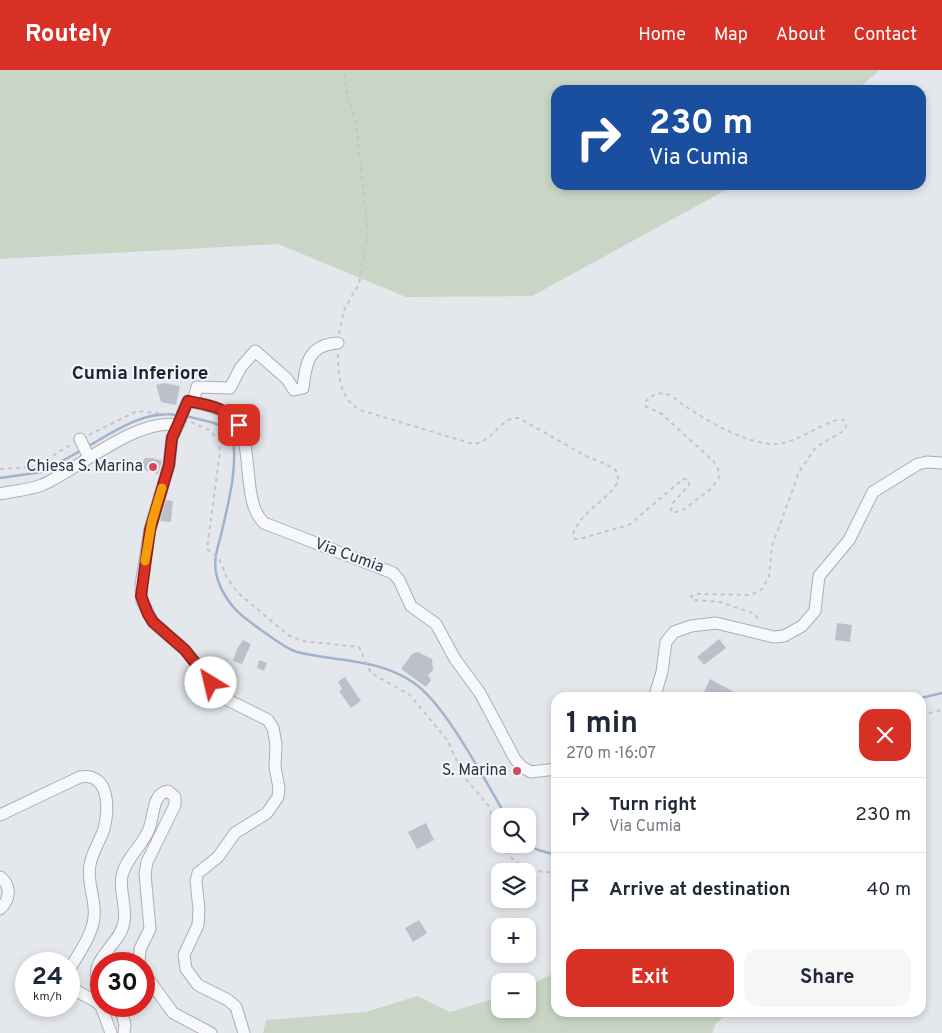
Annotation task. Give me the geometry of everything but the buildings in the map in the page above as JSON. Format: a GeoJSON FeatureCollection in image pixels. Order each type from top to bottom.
{"type":"FeatureCollection","features":[{"type":"Feature","properties":{"kind":"street"},"geometry":{"type":"LineString","coordinates":[[244,1033],[236,1008],[228,1000],[198,985],[186,969],[184,955],[198,925],[199,909],[196,880],[198,873],[218,857],[235,832],[267,813],[278,797],[279,788],[275,766],[276,744],[273,728],[268,720],[230,702],[219,694],[185,650],[153,622],[142,601],[141,585],[150,530],[169,465],[172,438],[197,387],[230,388],[241,367],[255,351],[286,379],[294,390],[303,388],[309,358],[325,344],[338,343]]}},
{"type":"Feature","properties":{"kind":"street","name":"Via Cumia"},"geometry":{"type":"LineString","coordinates":[[189,404],[223,409],[233,416],[239,425],[244,440],[252,499],[261,520],[276,529],[384,568],[393,573],[399,580],[411,606],[436,624],[455,659],[480,693],[519,764],[531,772],[551,770]]}},
{"type":"Feature","properties":{"kind":"street"},"geometry":{"type":"LineString","coordinates":[[0,494],[41,486],[89,457],[146,427],[179,421]]}},
{"type":"Feature","properties":{"kind":"street"},"geometry":{"type":"LineString","coordinates":[[80,440],[89,457]]}},
{"type":"Feature","properties":{"kind":"street"},"geometry":{"type":"LineString","coordinates":[[656,692],[662,672],[666,642],[674,632],[691,626],[716,623],[774,637],[784,636],[802,626],[815,611],[819,576],[853,534],[873,492],[918,464],[927,462],[942,463]]}},
{"type":"Feature","properties":{"kind":"street"},"geometry":{"type":"LineString","coordinates":[[0,815],[80,777],[93,777],[104,788],[106,805],[105,824],[89,870],[95,916],[88,937],[79,952]]}},
{"type":"Feature","properties":{"kind":"street"},"geometry":{"type":"LineString","coordinates":[[108,952],[120,935],[124,925],[123,872],[143,843],[151,823],[157,797],[163,792],[172,793],[176,805],[147,862],[145,874],[150,929],[140,952]]}},
{"type":"Feature","properties":{"kind":"street"},"geometry":{"type":"LineString","coordinates":[[0,877],[6,883],[9,895],[0,909]]}},
{"type":"Feature","properties":{"kind":"street"},"geometry":{"type":"LineString","coordinates":[[155,988],[173,1013],[211,1033]]}},
{"type":"Feature","properties":{"kind":"street"},"geometry":{"type":"LineString","coordinates":[[105,1017],[111,1033]]}},
{"type":"Feature","properties":{"kind":"street"},"geometry":{"type":"LineString","coordinates":[[123,1017],[125,1025],[124,1033]]}},
{"type":"Feature","properties":{"kind":"path"},"geometry":{"type":"LineString","coordinates":[[344,70],[346,94],[356,123],[368,232],[359,284],[342,315],[338,343],[339,370],[344,394],[360,410],[473,444],[489,439],[509,420],[519,418],[584,455],[614,468],[618,474],[616,485],[592,507],[580,522],[574,531],[575,539],[629,525],[683,479],[687,478],[689,485],[672,504],[671,510],[673,513],[683,510],[717,481],[719,473],[714,462],[662,414],[645,406],[646,400],[655,394],[669,394],[727,430],[771,444],[793,442],[836,420],[844,420],[846,423],[844,430],[816,446],[799,472],[773,543],[769,577],[762,589],[751,595],[698,594],[691,596],[693,600],[720,602],[755,614],[758,619],[752,622]]}},
{"type":"Feature","properties":{"kind":"path"},"geometry":{"type":"LineString","coordinates":[[0,469],[34,467],[80,440],[137,411],[151,411],[209,430],[219,440],[220,451],[207,549],[221,561],[231,585],[277,627],[292,638],[359,647],[371,673],[410,695],[448,741],[464,778],[488,804],[491,813]]}},
{"type":"Feature","properties":{"kind":"path"},"geometry":{"type":"LineString","coordinates":[[926,714],[942,710]]}},
{"type":"Feature","properties":{"kind":"path"},"geometry":{"type":"LineString","coordinates":[[508,853],[510,857],[525,867],[546,873],[551,872]]}},
{"type":"Feature","properties":{"kind":"green space"},"geometry":{"type":"Polygon","coordinates":[[[0,70],[880,70],[862,85],[551,85],[551,190],[726,190],[532,296],[406,297],[278,244],[0,259],[0,70]]]}},
{"type":"Feature","properties":{"kind":"green space"},"geometry":{"type":"Polygon","coordinates":[[[551,974],[551,1017],[724,1017],[716,1023],[712,1033],[263,1033],[266,1020],[366,1012],[417,996],[450,1012],[491,1000],[491,1018],[536,1018],[536,982],[551,974]]]}},
{"type":"Feature","properties":{"kind":"waterway"},"geometry":{"type":"LineString","coordinates":[[87,447],[130,423],[153,416],[165,414],[178,415]]}},
{"type":"Feature","properties":{"kind":"waterway"},"geometry":{"type":"LineString","coordinates":[[186,416],[214,423],[231,431],[234,469],[230,497],[216,553],[215,565],[220,586],[233,606],[255,626],[292,650],[372,665],[386,669],[414,683],[439,708],[452,726],[501,808]]}},
{"type":"Feature","properties":{"kind":"waterway"},"geometry":{"type":"LineString","coordinates":[[0,478],[42,472],[82,450]]}},
{"type":"Feature","properties":{"kind":"waterway"},"geometry":{"type":"LineString","coordinates":[[926,697],[942,693]]}},
{"type":"Feature","properties":{"kind":"waterway"},"geometry":{"type":"LineString","coordinates":[[536,849],[551,854]]}},
{"type":"Feature","properties":{"kind":"slow traffic"},"geometry":{"type":"LineString","coordinates":[[145,561],[152,521],[162,488]]}},
{"type":"Feature","properties":{"kind":"place","name":"Chiesa S. Marina"},"geometry":{"type":"Point","coordinates":[153,467]}},
{"type":"Feature","properties":{"kind":"place","name":"S. Marina"},"geometry":{"type":"Point","coordinates":[517,771]}},
{"type":"Feature","properties":{"kind":"district","name":"Cumia Inferiore"},"geometry":{"type":"Point","coordinates":[140,374]}},
{"type":"Feature","properties":{"kind":"route"},"geometry":{"type":"LineString","coordinates":[[211,683],[185,650],[150,618],[142,601],[141,585],[152,521],[169,465],[172,438],[188,401],[223,409],[233,416],[239,425]]}}]}
